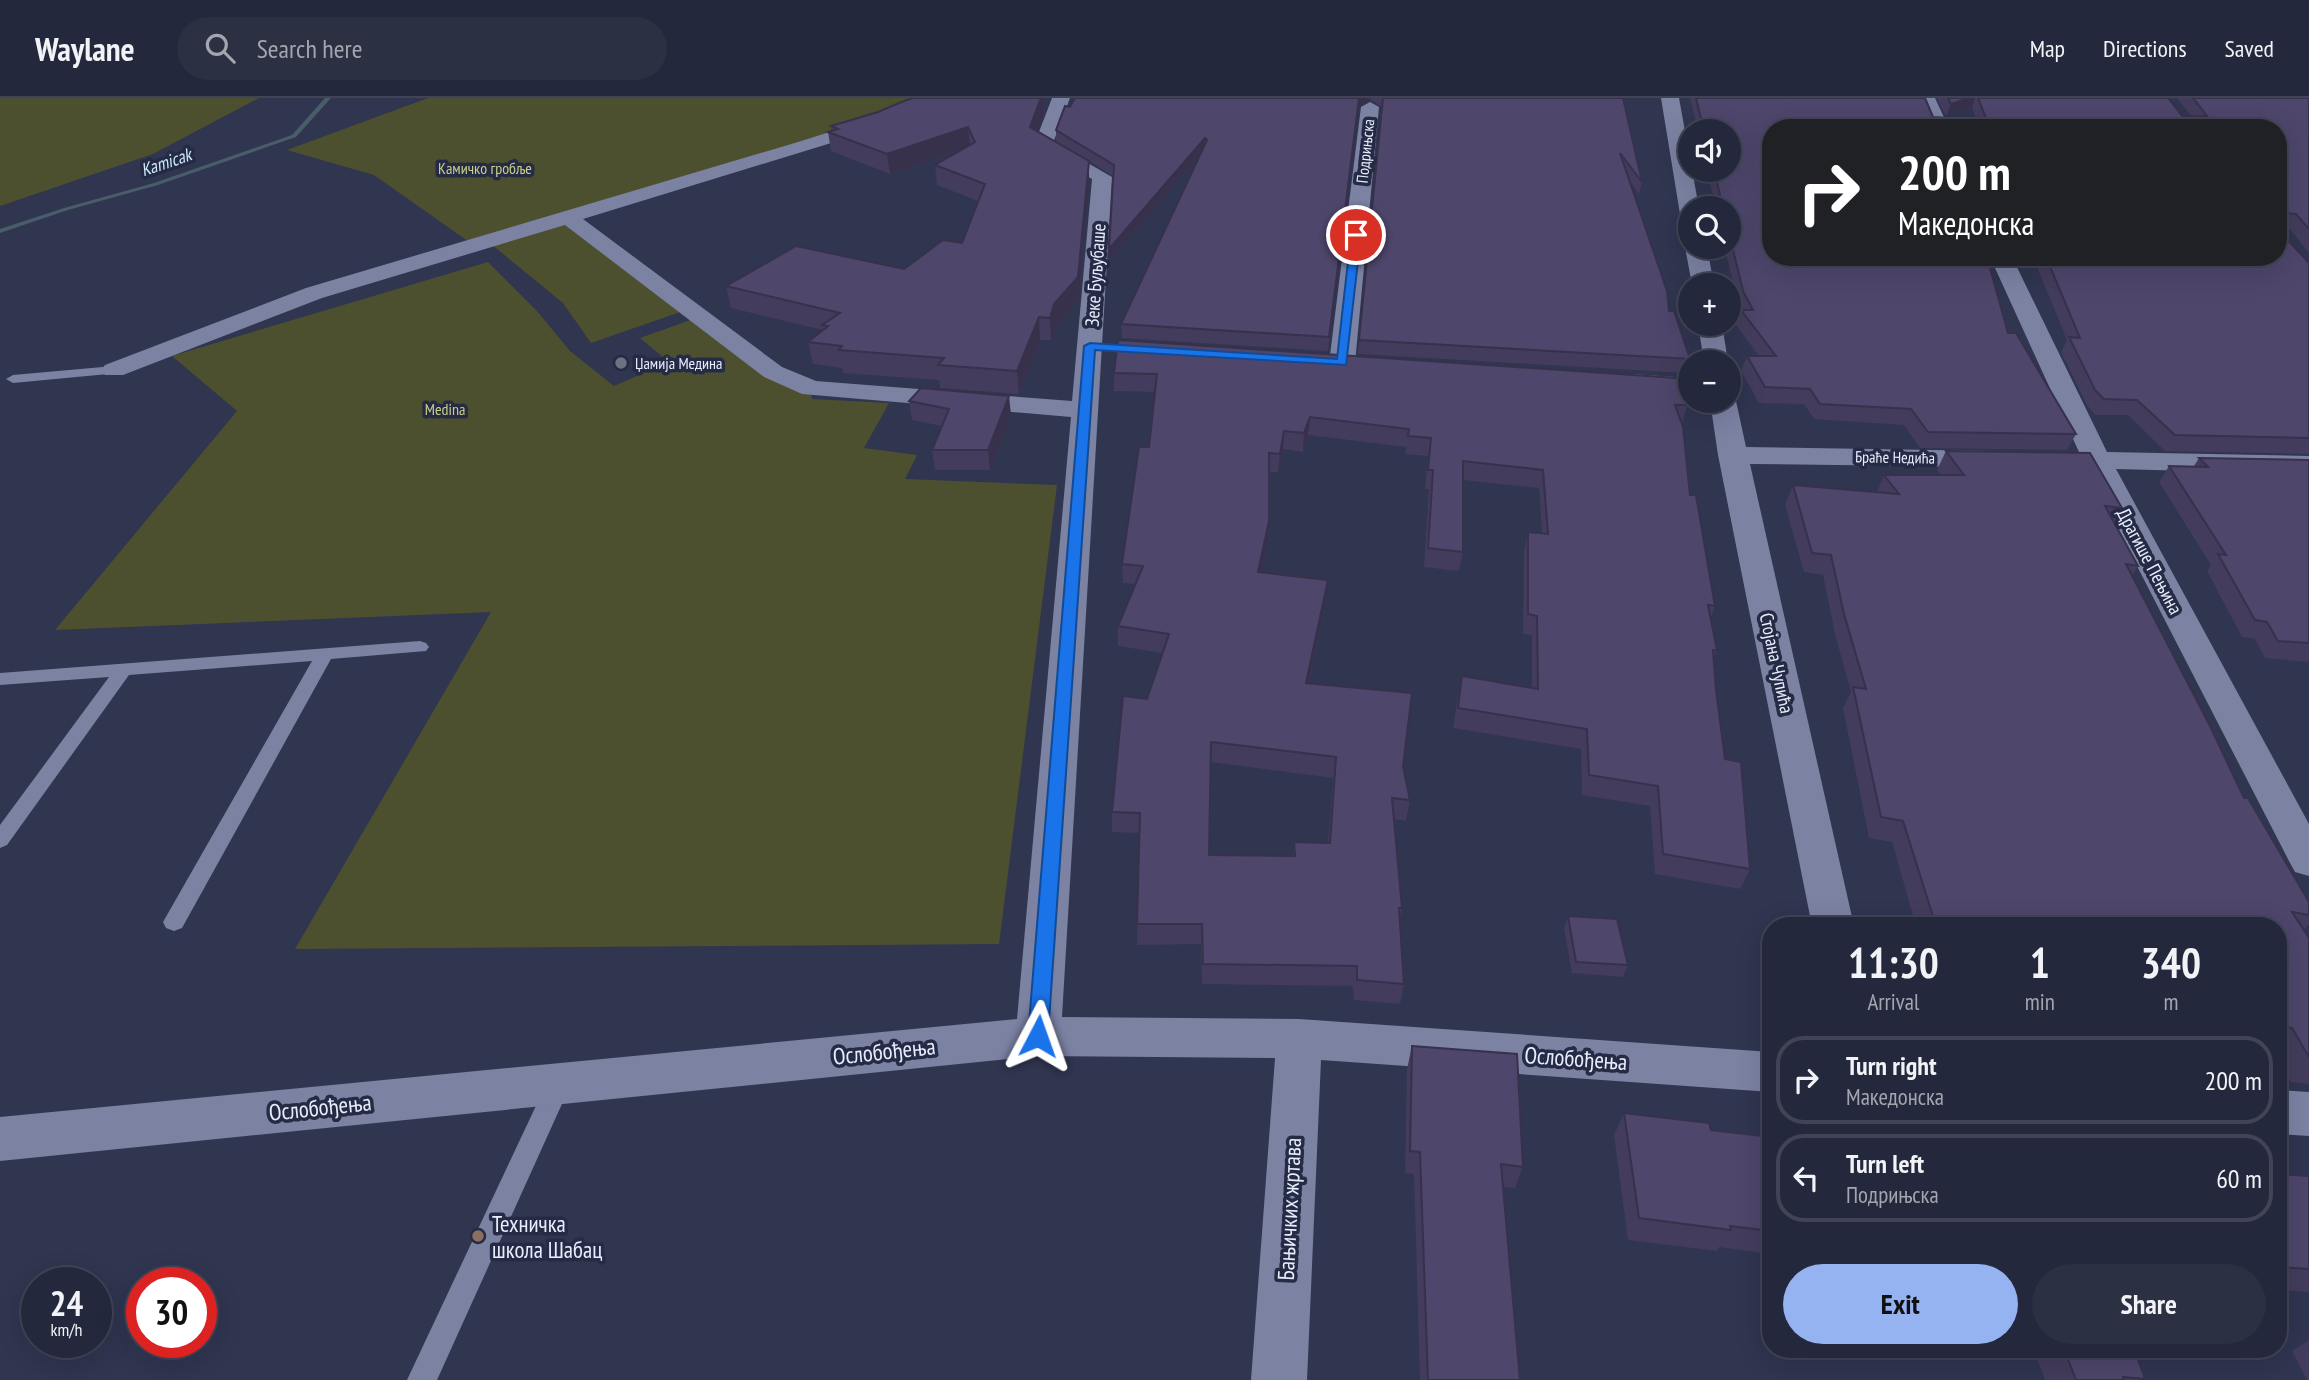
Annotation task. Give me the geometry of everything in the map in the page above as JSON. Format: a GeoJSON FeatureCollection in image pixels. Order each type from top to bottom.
{"type":"FeatureCollection","features":[{"type":"Feature","properties":{"kind":"street"},"geometry":{"type":"LineString","coordinates":[[114,370],[314,293],[874,124],[934,98]]}},
{"type":"Feature","properties":{"kind":"street"},"geometry":{"type":"LineString","coordinates":[[1670,98],[1687,196]]}},
{"type":"Feature","properties":{"kind":"street"},"geometry":{"type":"LineString","coordinates":[[1926,98],[1936,119]]}},
{"type":"Feature","properties":{"kind":"street","name":"Зеке Буљубаше"},"geometry":{"type":"LineString","coordinates":[[1038,1036],[1083,410],[1103,347],[1102,177],[1043,145],[1057,99]]}},
{"type":"Feature","properties":{"kind":"street","name":"Подрињска"},"geometry":{"type":"LineString","coordinates":[[1342,363],[1370,107]]}},
{"type":"Feature","properties":{"kind":"street"},"geometry":{"type":"LineString","coordinates":[[569,218],[773,372],[811,387],[1083,410]]}},
{"type":"Feature","properties":{"kind":"street","name":"Драгише Пењина"},"geometry":{"type":"LineString","coordinates":[[2005,266],[2097,461],[2309,861]]}},
{"type":"Feature","properties":{"kind":"street"},"geometry":{"type":"LineString","coordinates":[[1316,361],[1370,365]]}},
{"type":"Feature","properties":{"kind":"street"},"geometry":{"type":"LineString","coordinates":[[1607,380],[1678,385]]}},
{"type":"Feature","properties":{"kind":"street","name":"Стојана Чупића"},"geometry":{"type":"LineString","coordinates":[[1725,413],[1831,917]]}},
{"type":"Feature","properties":{"kind":"street","name":"Браће Недића"},"geometry":{"type":"LineString","coordinates":[[1732,455],[2309,466]]}},
{"type":"Feature","properties":{"kind":"street","name":"Ослобођења"},"geometry":{"type":"LineString","coordinates":[[0,1139],[1038,1036],[1299,1039],[1762,1071]]}},
{"type":"Feature","properties":{"kind":"street","name":"Бањичких жртава"},"geometry":{"type":"LineString","coordinates":[[1279,1380],[1299,1039]]}},
{"type":"Feature","properties":{"kind":"street"},"geometry":{"type":"LineString","coordinates":[[2287,1113],[2309,1114]]}},
{"type":"Feature","properties":{"kind":"lane"},"geometry":{"type":"LineString","coordinates":[[13,379],[114,370]]}},
{"type":"Feature","properties":{"kind":"lane"},"geometry":{"type":"LineString","coordinates":[[0,679],[420,647]]}},
{"type":"Feature","properties":{"kind":"lane"},"geometry":{"type":"LineString","coordinates":[[174,922],[326,654]]}},
{"type":"Feature","properties":{"kind":"lane"},"geometry":{"type":"LineString","coordinates":[[0,840],[123,670]]}},
{"type":"Feature","properties":{"kind":"lane"},"geometry":{"type":"LineString","coordinates":[[422,1380],[559,1084]]}},
{"type":"Feature","properties":{"kind":"green space"},"geometry":{"type":"Polygon","coordinates":[[[0,98],[259,98],[153,154],[0,206],[0,98]]]}},
{"type":"Feature","properties":{"kind":"green space","name":"Камичко гробље"},"geometry":{"type":"Polygon","coordinates":[[[428,98],[926,98],[876,120],[472,244],[374,175],[287,150],[428,98]]]}},
{"type":"Feature","properties":{"kind":"green space"},"geometry":{"type":"Polygon","coordinates":[[[573,221],[689,309],[591,343],[563,303],[491,244],[573,221]]]}},
{"type":"Feature","properties":{"kind":"green space","name":"Medina"},"geometry":{"type":"Polygon","coordinates":[[[488,262],[536,310],[570,351],[614,386],[669,362],[640,338],[699,317],[811,388],[812,399],[889,403],[864,448],[917,455],[905,479],[1057,485],[999,944],[295,949],[491,612],[55,630],[237,411],[172,356],[488,262]]]}},
{"type":"Feature","properties":{"kind":"building"},"geometry":{"type":"Polygon","coordinates":[[[913,98],[1041,98],[1030,127],[1089,161],[1078,277],[1054,304],[1050,318],[1039,317],[1017,371],[938,365],[944,358],[839,350],[842,346],[808,342],[828,326],[822,325],[840,313],[726,286],[796,246],[904,269],[943,240],[962,243],[985,184],[935,165],[975,142],[968,127],[887,154],[828,132],[838,129],[831,126],[913,98]]]}},
{"type":"Feature","properties":{"kind":"building"},"geometry":{"type":"Polygon","coordinates":[[[1075,98],[1359,98],[1329,337],[1121,324],[1207,140],[1205,138],[1109,249],[1114,165],[1056,130],[1065,106],[1070,107],[1075,98]]]}},
{"type":"Feature","properties":{"kind":"building"},"geometry":{"type":"Polygon","coordinates":[[[1383,98],[1623,98],[1642,182],[1620,153],[1667,291],[1669,311],[1674,311],[1678,336],[1682,336],[1687,350],[1678,350],[1678,358],[1359,340],[1383,98]]]}},
{"type":"Feature","properties":{"kind":"building"},"geometry":{"type":"Polygon","coordinates":[[[1696,98],[1925,98],[1933,117],[1949,119],[1762,119],[1762,266],[1989,266],[2008,333],[2016,333],[2076,434],[1928,432],[1911,409],[1820,404],[1810,389],[1765,387],[1747,356],[1776,356],[1741,310],[1753,310],[1743,291],[1741,273],[1739,273],[1735,259],[1741,259],[1741,196],[1720,196],[1717,182],[1741,182],[1741,119],[1701,119],[1696,98]]]}},
{"type":"Feature","properties":{"kind":"building"},"geometry":{"type":"Polygon","coordinates":[[[1948,98],[1969,98],[1951,104],[1948,98]]]}},
{"type":"Feature","properties":{"kind":"building"},"geometry":{"type":"Polygon","coordinates":[[[1978,98],[2168,98],[2183,117],[2207,116],[2193,98],[2309,98],[2309,229],[2296,214],[2287,213],[2287,119],[1986,119],[1978,98]]]}},
{"type":"Feature","properties":{"kind":"building"},"geometry":{"type":"Polygon","coordinates":[[[2287,239],[2309,263],[2309,438],[2175,435],[2137,400],[2104,399],[2095,390],[2069,337],[2080,338],[2050,266],[2287,266],[2287,239]]]}},
{"type":"Feature","properties":{"kind":"building"},"geometry":{"type":"Polygon","coordinates":[[[1118,340],[1677,378],[1678,405],[1675,405],[1683,427],[1690,495],[1696,495],[1715,606],[1708,605],[1717,650],[1713,650],[1725,759],[1741,762],[1750,869],[1663,854],[1658,786],[1589,775],[1587,729],[1458,708],[1462,676],[1538,689],[1537,616],[1528,614],[1528,532],[1548,534],[1543,470],[1463,461],[1463,552],[1428,548],[1433,470],[1428,470],[1431,438],[1408,436],[1409,429],[1310,417],[1304,433],[1284,431],[1280,454],[1269,453],[1269,521],[1258,572],[1328,580],[1306,683],[1412,693],[1403,766],[1410,800],[1392,798],[1402,908],[1399,908],[1404,984],[1357,980],[1357,966],[1203,964],[1202,924],[1137,924],[1140,813],[1112,812],[1123,696],[1147,699],[1169,634],[1118,626],[1143,566],[1122,564],[1139,447],[1149,447],[1157,374],[1114,373],[1118,340]],[[1211,742],[1209,855],[1295,856],[1294,842],[1330,843],[1336,757],[1211,742]]]}},
{"type":"Feature","properties":{"kind":"building"},"geometry":{"type":"Polygon","coordinates":[[[921,388],[1009,396],[988,450],[932,450],[949,409],[909,401],[921,388]]]}},
{"type":"Feature","properties":{"kind":"building"},"geometry":{"type":"Polygon","coordinates":[[[1946,451],[2090,453],[2122,508],[2105,506],[2138,566],[2126,564],[2244,798],[2248,798],[2309,902],[2309,915],[2292,912],[2309,938],[2309,1057],[2292,1028],[2287,1027],[2287,917],[1933,917],[1903,821],[1881,817],[1853,687],[1866,689],[1844,614],[1831,555],[1812,553],[1793,485],[1899,494],[1884,475],[1964,475],[1946,451]]]}},
{"type":"Feature","properties":{"kind":"building"},"geometry":{"type":"Polygon","coordinates":[[[2199,458],[2309,460],[2309,643],[2278,641],[2267,622],[2255,620],[2218,554],[2226,555],[2169,466],[2208,467],[2199,458]]]}},
{"type":"Feature","properties":{"kind":"building"},"geometry":{"type":"Polygon","coordinates":[[[1568,916],[1617,919],[1628,965],[1576,962],[1568,916]]]}},
{"type":"Feature","properties":{"kind":"building"},"geometry":{"type":"Polygon","coordinates":[[[1412,1046],[1517,1054],[1523,1167],[1501,1164],[1520,1380],[1428,1380],[1420,1152],[1410,1151],[1412,1046]]]}},
{"type":"Feature","properties":{"kind":"building"},"geometry":{"type":"Polygon","coordinates":[[[1624,1113],[1709,1123],[1711,1130],[1762,1136],[1762,1230],[1730,1226],[1731,1230],[1639,1218],[1624,1113]]]}},
{"type":"Feature","properties":{"kind":"building"},"geometry":{"type":"Polygon","coordinates":[[[2287,1175],[2309,1176],[2309,1269],[2287,1268],[2287,1175]]]}},
{"type":"Feature","properties":{"kind":"building"},"geometry":{"type":"Polygon","coordinates":[[[2067,1358],[2137,1358],[2145,1379],[2123,1377],[2124,1380],[2076,1380],[2067,1358]]]}},
{"type":"Feature","properties":{"kind":"waterway","name":"Kamicak"},"geometry":{"type":"LineString","coordinates":[[0,231],[156,184],[294,136],[328,98]]}},
{"type":"Feature","properties":{"kind":"place","name":"Џамија Медина"},"geometry":{"type":"Point","coordinates":[621,363]}},
{"type":"Feature","properties":{"kind":"place","name":"Техничка школа Шабац"},"geometry":{"type":"Point","coordinates":[478,1236]}},
{"type":"Feature","properties":{"kind":"route"},"geometry":{"type":"LineString","coordinates":[[1038,1036],[1083,410],[1090,346],[1342,363],[1356,235]]}}]}
